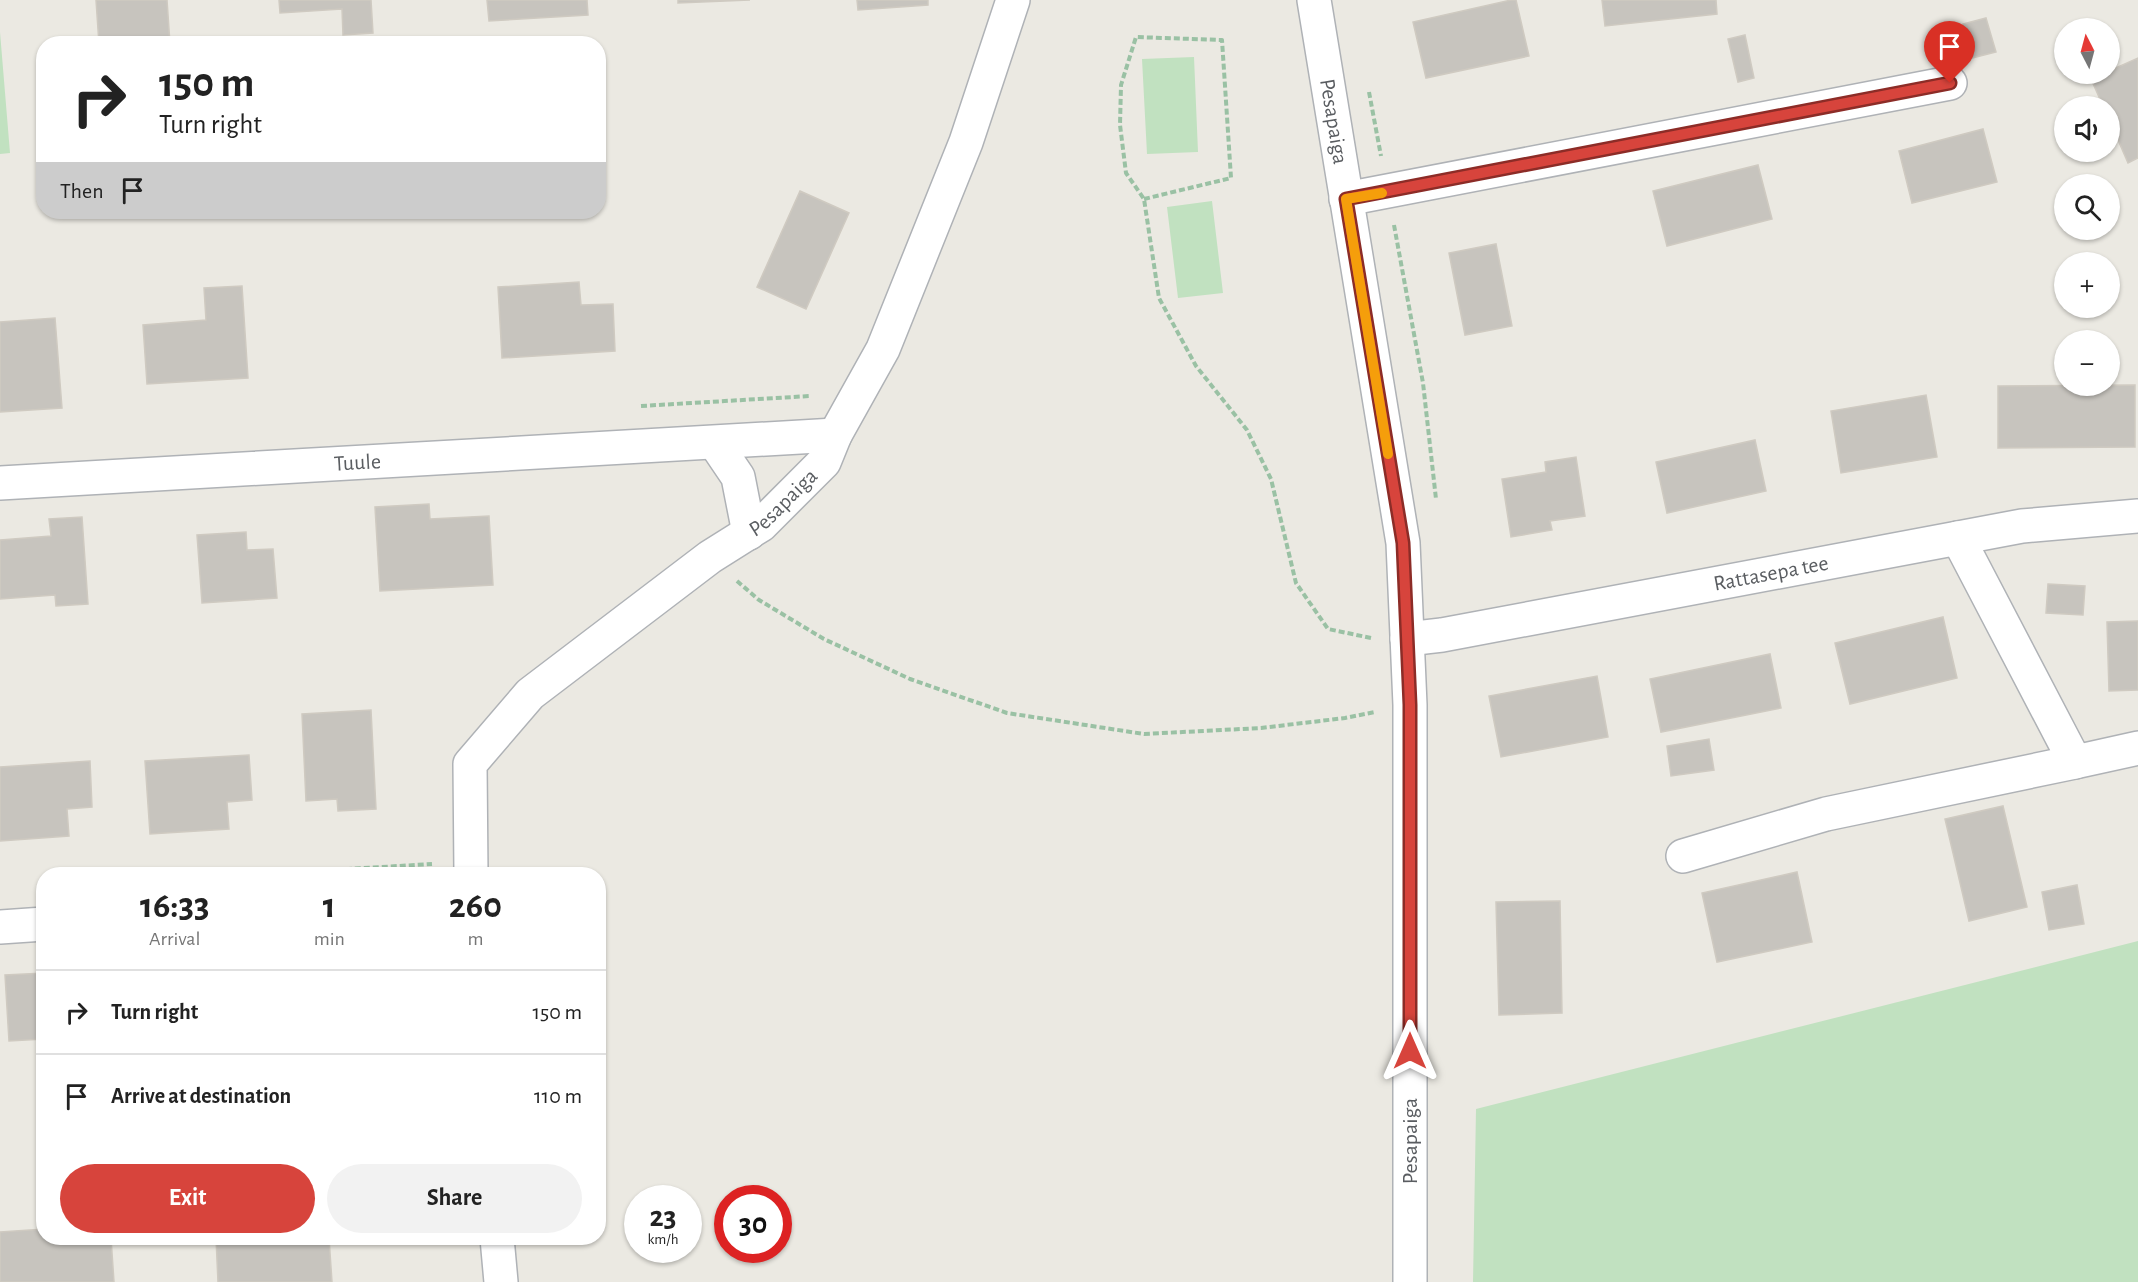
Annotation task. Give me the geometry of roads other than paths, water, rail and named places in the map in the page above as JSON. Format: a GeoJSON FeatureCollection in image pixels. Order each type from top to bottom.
{"type":"FeatureCollection","features":[{"type":"Feature","properties":{"kind":"street","name":"Pesapaiga"},"geometry":{"type":"LineString","coordinates":[[471,867],[470,764],[530,694],[710,557],[761,525],[824,462],[835,435],[883,349],[966,142],[1013,0]]}},
{"type":"Feature","properties":{"kind":"street","name":"Pesapaiga"},"geometry":{"type":"LineString","coordinates":[[1314,0],[1403,543],[1410,705],[1410,1282]]}},
{"type":"Feature","properties":{"kind":"street"},"geometry":{"type":"LineString","coordinates":[[1346,199],[1950,83]]}},
{"type":"Feature","properties":{"kind":"street","name":"Tuule"},"geometry":{"type":"LineString","coordinates":[[0,483],[835,435]]}},
{"type":"Feature","properties":{"kind":"street"},"geometry":{"type":"LineString","coordinates":[[716,443],[738,477],[749,533]]}},
{"type":"Feature","properties":{"kind":"street","name":"Rattasepa tee"},"geometry":{"type":"LineString","coordinates":[[1407,639],[1454,633],[2022,526],[2138,516]]}},
{"type":"Feature","properties":{"kind":"street"},"geometry":{"type":"LineString","coordinates":[[1958,538],[2075,762]]}},
{"type":"Feature","properties":{"kind":"street"},"geometry":{"type":"LineString","coordinates":[[1683,856],[1826,814],[2138,748]]}},
{"type":"Feature","properties":{"kind":"street"},"geometry":{"type":"LineString","coordinates":[[0,927],[36,925]]}},
{"type":"Feature","properties":{"kind":"street"},"geometry":{"type":"LineString","coordinates":[[498,1245],[501,1282]]}}]}
